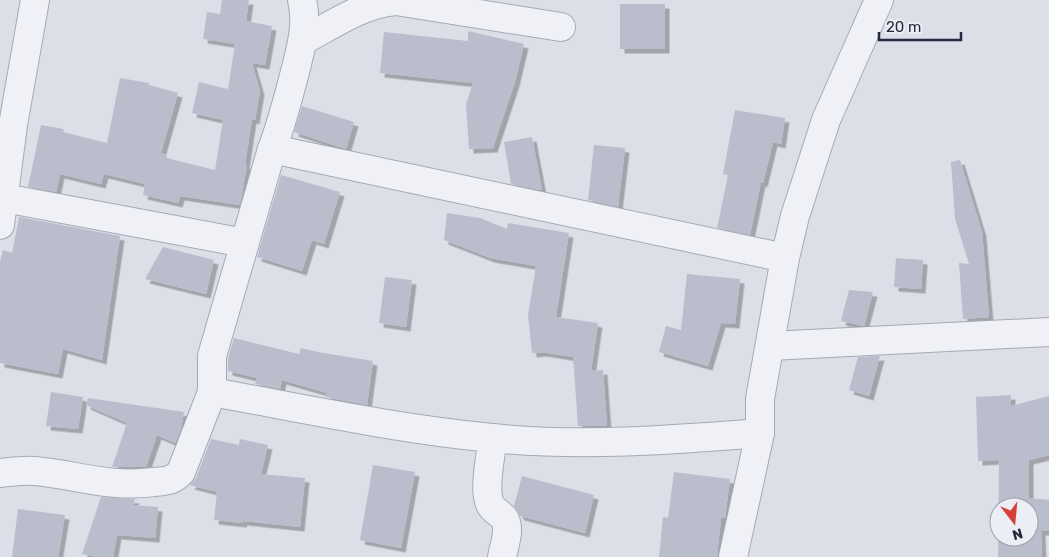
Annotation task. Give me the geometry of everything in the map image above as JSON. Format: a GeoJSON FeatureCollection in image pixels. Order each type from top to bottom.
{"type":"FeatureCollection","features":[{"type":"Feature","properties":{"kind":"street"},"geometry":{"type":"LineString","coordinates":[[0,225],[13,125],[36,0]]}},
{"type":"Feature","properties":{"kind":"street"},"geometry":{"type":"LineString","coordinates":[[0,473],[34,471],[122,485],[140,485],[170,480],[181,472],[212,392],[212,356],[272,149],[282,125],[304,40],[304,8],[302,0]]}},
{"type":"Feature","properties":{"kind":"street"},"geometry":{"type":"LineString","coordinates":[[733,557],[760,433],[760,399],[785,258],[795,216],[826,120],[879,0]]}},
{"type":"Feature","properties":{"kind":"street"},"geometry":{"type":"LineString","coordinates":[[304,40],[372,6],[396,1],[561,27]]}},
{"type":"Feature","properties":{"kind":"street"},"geometry":{"type":"LineString","coordinates":[[272,149],[785,258]]}},
{"type":"Feature","properties":{"kind":"street"},"geometry":{"type":"LineString","coordinates":[[4,198],[245,243]]}},
{"type":"Feature","properties":{"kind":"street"},"geometry":{"type":"LineString","coordinates":[[770,346],[1049,332]]}},
{"type":"Feature","properties":{"kind":"street"},"geometry":{"type":"LineString","coordinates":[[212,392],[395,425],[493,438],[597,443],[760,433]]}},
{"type":"Feature","properties":{"kind":"street"},"geometry":{"type":"LineString","coordinates":[[493,438],[487,492],[488,501],[492,508],[504,518],[507,526],[502,557]]}},
{"type":"Feature","properties":{"kind":"building"},"geometry":{"type":"Polygon","coordinates":[[[222,0],[249,0],[246,21],[272,26],[265,65],[252,63],[260,91],[255,120],[252,119],[240,205],[180,196],[178,203],[143,195],[145,184],[104,174],[101,184],[60,174],[56,192],[28,187],[41,125],[64,129],[63,132],[107,143],[120,78],[149,83],[149,85],[178,93],[161,153],[167,155],[166,158],[215,170],[223,120],[192,113],[199,82],[228,89],[235,44],[203,39],[207,12],[220,14],[222,0]]]}},
{"type":"Feature","properties":{"kind":"building"},"geometry":{"type":"Polygon","coordinates":[[[620,4],[665,4],[665,49],[620,49],[620,4]]]}},
{"type":"Feature","properties":{"kind":"building"},"geometry":{"type":"Polygon","coordinates":[[[468,31],[524,44],[515,82],[493,148],[469,149],[466,104],[473,83],[380,73],[384,32],[468,41],[468,31]]]}},
{"type":"Feature","properties":{"kind":"building"},"geometry":{"type":"Polygon","coordinates":[[[302,106],[354,122],[346,149],[294,132],[302,106]]]}},
{"type":"Feature","properties":{"kind":"building"},"geometry":{"type":"Polygon","coordinates":[[[735,110],[785,118],[781,144],[773,142],[763,183],[761,182],[750,235],[717,228],[728,175],[723,174],[735,110]]]}},
{"type":"Feature","properties":{"kind":"building"},"geometry":{"type":"Polygon","coordinates":[[[532,137],[542,190],[511,184],[504,142],[532,137]]]}},
{"type":"Feature","properties":{"kind":"building"},"geometry":{"type":"Polygon","coordinates":[[[594,145],[625,148],[618,207],[588,200],[594,145]]]}},
{"type":"Feature","properties":{"kind":"building"},"geometry":{"type":"Polygon","coordinates":[[[960,160],[982,232],[989,317],[963,319],[959,263],[969,264],[955,219],[951,162],[960,160]]]}},
{"type":"Feature","properties":{"kind":"building"},"geometry":{"type":"Polygon","coordinates":[[[281,175],[340,192],[324,244],[312,240],[302,271],[257,257],[281,175]]]}},
{"type":"Feature","properties":{"kind":"building"},"geometry":{"type":"Polygon","coordinates":[[[447,213],[480,218],[507,229],[508,223],[569,233],[556,317],[598,323],[591,371],[603,370],[607,426],[578,426],[573,357],[542,352],[532,353],[528,315],[536,266],[490,258],[444,240],[447,213]]]}},
{"type":"Feature","properties":{"kind":"building"},"geometry":{"type":"Polygon","coordinates":[[[19,217],[120,236],[102,360],[63,349],[58,374],[0,363],[0,262],[3,250],[12,253],[19,217]]]}},
{"type":"Feature","properties":{"kind":"building"},"geometry":{"type":"Polygon","coordinates":[[[163,247],[214,260],[206,294],[145,279],[163,247]]]}},
{"type":"Feature","properties":{"kind":"building"},"geometry":{"type":"Polygon","coordinates":[[[896,258],[923,260],[921,289],[894,287],[896,258]]]}},
{"type":"Feature","properties":{"kind":"building"},"geometry":{"type":"Polygon","coordinates":[[[687,274],[740,279],[735,324],[721,323],[708,366],[659,352],[666,326],[681,330],[687,274]]]}},
{"type":"Feature","properties":{"kind":"building"},"geometry":{"type":"Polygon","coordinates":[[[385,277],[412,280],[406,327],[379,323],[385,277]]]}},
{"type":"Feature","properties":{"kind":"building"},"geometry":{"type":"Polygon","coordinates":[[[849,290],[873,292],[864,326],[841,321],[849,290]]]}},
{"type":"Feature","properties":{"kind":"building"},"geometry":{"type":"Polygon","coordinates":[[[234,338],[299,354],[301,348],[373,361],[367,405],[326,397],[327,393],[282,380],[280,389],[255,384],[257,378],[228,371],[228,358],[234,338]]]}},
{"type":"Feature","properties":{"kind":"building"},"geometry":{"type":"Polygon","coordinates":[[[880,356],[869,396],[849,390],[858,357],[880,356]]]}},
{"type":"Feature","properties":{"kind":"building"},"geometry":{"type":"Polygon","coordinates":[[[51,392],[83,397],[78,429],[46,426],[51,392]]]}},
{"type":"Feature","properties":{"kind":"building"},"geometry":{"type":"Polygon","coordinates":[[[1011,395],[1011,406],[1049,396],[1049,455],[1029,460],[1029,497],[999,497],[999,460],[978,461],[976,397],[1011,395]]]}},
{"type":"Feature","properties":{"kind":"building"},"geometry":{"type":"Polygon","coordinates":[[[88,398],[184,412],[181,429],[175,443],[157,435],[146,467],[112,467],[127,423],[86,405],[88,398]]]}},
{"type":"Feature","properties":{"kind":"building"},"geometry":{"type":"Polygon","coordinates":[[[211,439],[239,445],[240,439],[268,445],[261,474],[305,478],[300,527],[214,520],[217,492],[190,485],[196,478],[211,439]]]}},
{"type":"Feature","properties":{"kind":"building"},"geometry":{"type":"Polygon","coordinates":[[[373,465],[415,472],[401,548],[360,540],[373,465]]]}},
{"type":"Feature","properties":{"kind":"building"},"geometry":{"type":"Polygon","coordinates":[[[674,472],[730,479],[725,518],[721,518],[717,557],[659,557],[663,517],[668,518],[674,472]]]}},
{"type":"Feature","properties":{"kind":"building"},"geometry":{"type":"Polygon","coordinates":[[[522,476],[594,495],[585,533],[520,516],[514,506],[522,476]]]}},
{"type":"Feature","properties":{"kind":"building"},"geometry":{"type":"Polygon","coordinates":[[[101,497],[135,499],[133,505],[158,507],[155,538],[117,535],[113,557],[82,554],[101,497]]]}},
{"type":"Feature","properties":{"kind":"building"},"geometry":{"type":"Polygon","coordinates":[[[1039,499],[1049,500],[1049,531],[1041,531],[1042,557],[998,557],[998,547],[1039,547],[1039,499]]]}},
{"type":"Feature","properties":{"kind":"building"},"geometry":{"type":"Polygon","coordinates":[[[18,509],[65,515],[58,557],[12,557],[18,509]]]}}]}
